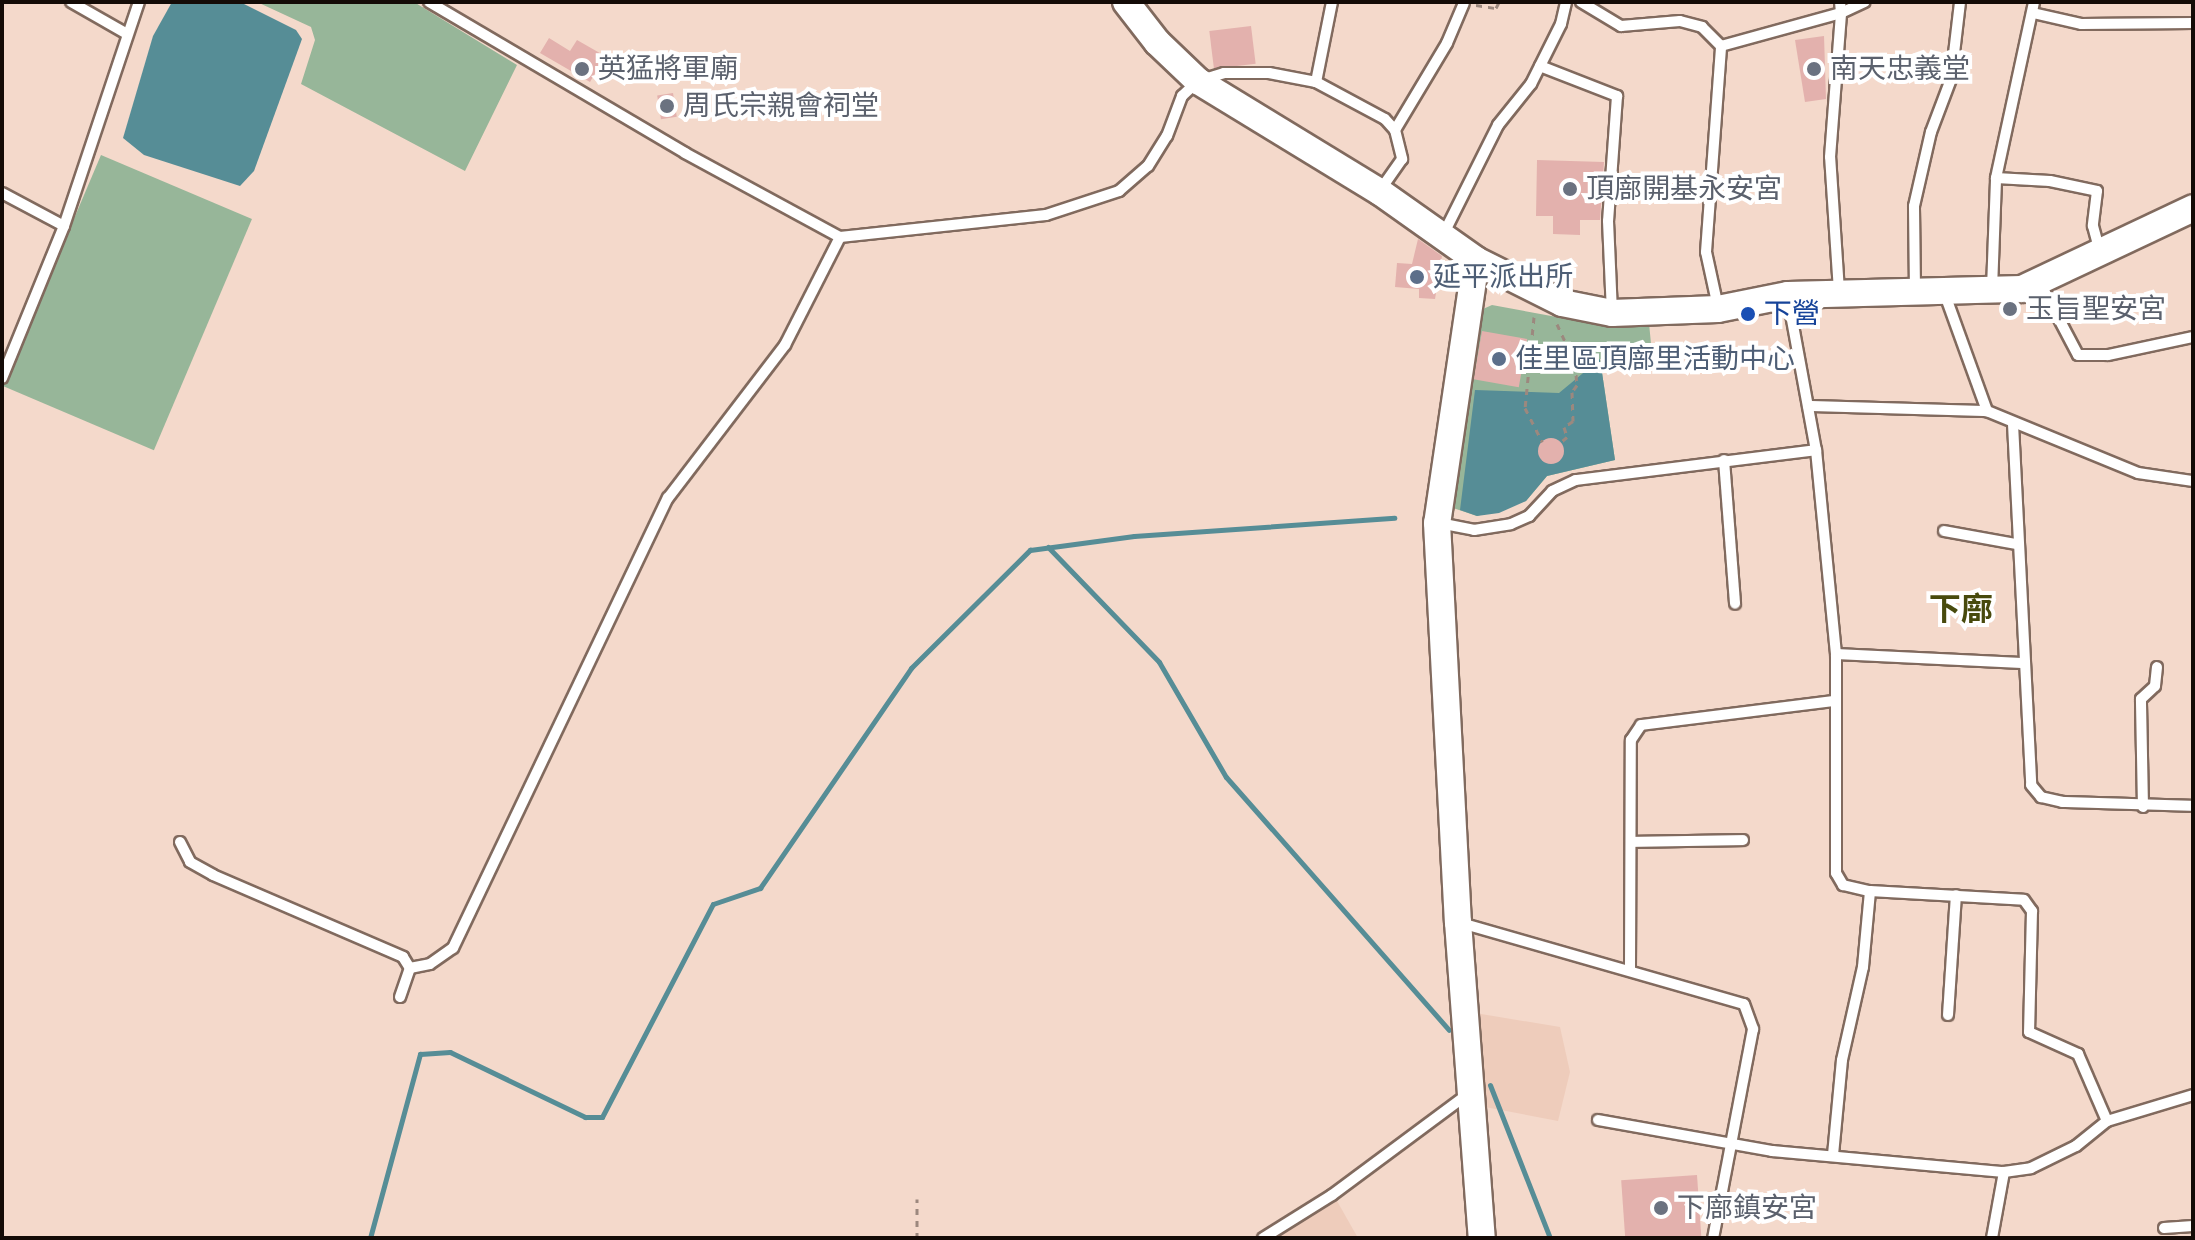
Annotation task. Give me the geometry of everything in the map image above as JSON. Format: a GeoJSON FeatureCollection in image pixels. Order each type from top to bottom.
{"type":"FeatureCollection","features":[{"type":"Feature","properties":{"kind":"street"},"geometry":{"type":"LineString","coordinates":[[1126,2],[1157,42],[1198,81],[1380,192],[1476,260],[1562,303],[1612,313],[1718,309],[1788,295],[1992,291],[2040,283],[2193,208]]}},
{"type":"Feature","properties":{"kind":"street"},"geometry":{"type":"LineString","coordinates":[[1476,260],[1437,523],[1458,922],[1482,1238]]}},
{"type":"Feature","properties":{"kind":"lane"},"geometry":{"type":"LineString","coordinates":[[71,2],[127,34]]}},
{"type":"Feature","properties":{"kind":"lane"},"geometry":{"type":"LineString","coordinates":[[2,378],[64,226],[139,2]]}},
{"type":"Feature","properties":{"kind":"lane"},"geometry":{"type":"LineString","coordinates":[[429,2],[685,153],[840,237],[1046,215],[1119,191],[1148,166],[1167,136],[1182,96],[1198,81],[1224,73],[1269,73],[1316,82],[1361,103],[1395,130],[1402,159],[1380,192]]}},
{"type":"Feature","properties":{"kind":"lane"},"geometry":{"type":"LineString","coordinates":[[1316,82],[1332,2]]}},
{"type":"Feature","properties":{"kind":"lane"},"geometry":{"type":"LineString","coordinates":[[1442,238],[1498,125],[1540,66],[1561,24],[1566,2]]}},
{"type":"Feature","properties":{"kind":"lane"},"geometry":{"type":"LineString","coordinates":[[1581,2],[1621,26],[1680,21],[1702,27],[1721,46],[1706,252],[1718,309]]}},
{"type":"Feature","properties":{"kind":"lane"},"geometry":{"type":"LineString","coordinates":[[1721,46],[1840,7],[1865,2]]}},
{"type":"Feature","properties":{"kind":"lane"},"geometry":{"type":"LineString","coordinates":[[1915,293],[1914,206],[1951,79],[1960,2]]}},
{"type":"Feature","properties":{"kind":"lane"},"geometry":{"type":"LineString","coordinates":[[1395,130],[1447,43],[1464,3]]}},
{"type":"Feature","properties":{"kind":"lane"},"geometry":{"type":"LineString","coordinates":[[1839,293],[1830,157],[1840,7]]}},
{"type":"Feature","properties":{"kind":"lane"},"geometry":{"type":"LineString","coordinates":[[1992,291],[1996,178],[2033,8],[2081,24],[2193,23]]}},
{"type":"Feature","properties":{"kind":"lane"},"geometry":{"type":"LineString","coordinates":[[1540,66],[1617,96],[1608,221],[1612,313]]}},
{"type":"Feature","properties":{"kind":"lane"},"geometry":{"type":"LineString","coordinates":[[1996,178],[2050,181],[2097,191],[2093,226],[2101,254]]}},
{"type":"Feature","properties":{"kind":"lane"},"geometry":{"type":"LineString","coordinates":[[2,193],[64,226]]}},
{"type":"Feature","properties":{"kind":"lane"},"geometry":{"type":"LineString","coordinates":[[410,968],[430,964],[453,948],[668,498],[785,345],[840,237]]}},
{"type":"Feature","properties":{"kind":"lane"},"geometry":{"type":"LineString","coordinates":[[2040,283],[2078,355],[2108,355],[2193,337]]}},
{"type":"Feature","properties":{"kind":"lane"},"geometry":{"type":"LineString","coordinates":[[1944,292],[1987,411]]}},
{"type":"Feature","properties":{"kind":"lane"},"geometry":{"type":"LineString","coordinates":[[1788,295],[1816,450],[1836,654],[1836,873],[1843,885],[1870,891],[2024,900],[2032,911],[2029,1032],[2078,1054],[2107,1121]]}},
{"type":"Feature","properties":{"kind":"lane"},"geometry":{"type":"LineString","coordinates":[[1808,406],[1987,411],[2138,473],[2193,481]]}},
{"type":"Feature","properties":{"kind":"lane"},"geometry":{"type":"LineString","coordinates":[[2013,424],[2016,544],[2031,785],[2041,797],[2062,802],[2143,807],[2193,806]]}},
{"type":"Feature","properties":{"kind":"lane"},"geometry":{"type":"LineString","coordinates":[[1437,523],[1474,530],[1511,524],[1529,516],[1552,491],[1576,480],[1816,450]]}},
{"type":"Feature","properties":{"kind":"lane"},"geometry":{"type":"LineString","coordinates":[[1724,460],[1735,604]]}},
{"type":"Feature","properties":{"kind":"lane"},"geometry":{"type":"LineString","coordinates":[[1944,531],[2016,544]]}},
{"type":"Feature","properties":{"kind":"lane"},"geometry":{"type":"LineString","coordinates":[[1836,654],[2022,663]]}},
{"type":"Feature","properties":{"kind":"lane"},"geometry":{"type":"LineString","coordinates":[[2143,807],[2141,699],[2155,686],[2157,667]]}},
{"type":"Feature","properties":{"kind":"lane"},"geometry":{"type":"LineString","coordinates":[[1630,970],[1631,740],[1641,725],[1835,701]]}},
{"type":"Feature","properties":{"kind":"lane"},"geometry":{"type":"LineString","coordinates":[[1631,842],[1743,840]]}},
{"type":"Feature","properties":{"kind":"lane"},"geometry":{"type":"LineString","coordinates":[[180,842],[190,862],[213,875],[403,957],[410,968]]}},
{"type":"Feature","properties":{"kind":"lane"},"geometry":{"type":"LineString","coordinates":[[1833,1155],[1842,1060],[1863,967],[1870,891]]}},
{"type":"Feature","properties":{"kind":"lane"},"geometry":{"type":"LineString","coordinates":[[1948,1015],[1956,895]]}},
{"type":"Feature","properties":{"kind":"lane"},"geometry":{"type":"LineString","coordinates":[[1458,922],[1744,1004],[1753,1029],[1727,1144],[1713,1238]]}},
{"type":"Feature","properties":{"kind":"lane"},"geometry":{"type":"LineString","coordinates":[[400,997],[410,968]]}},
{"type":"Feature","properties":{"kind":"lane"},"geometry":{"type":"LineString","coordinates":[[1263,1238],[1332,1195],[1470,1092]]}},
{"type":"Feature","properties":{"kind":"lane"},"geometry":{"type":"LineString","coordinates":[[1598,1120],[1727,1144],[2004,1172],[2031,1168],[2065,1151],[2107,1121],[2193,1095]]}},
{"type":"Feature","properties":{"kind":"lane"},"geometry":{"type":"LineString","coordinates":[[1992,1238],[2004,1172]]}},
{"type":"Feature","properties":{"kind":"lane"},"geometry":{"type":"LineString","coordinates":[[2164,1228],[2193,1226]]}},
{"type":"Feature","properties":{"kind":"path"},"geometry":{"type":"LineString","coordinates":[[1464,3],[1496,8],[1499,2]]}},
{"type":"Feature","properties":{"kind":"path"},"geometry":{"type":"LineString","coordinates":[[1534,317],[1524,394],[1528,418],[1542,442]]}},
{"type":"Feature","properties":{"kind":"path"},"geometry":{"type":"LineString","coordinates":[[1556,321],[1577,378],[1573,421],[1564,427],[1567,437],[1561,442]]}},
{"type":"Feature","properties":{"kind":"path"},"geometry":{"type":"LineString","coordinates":[[917,1199],[917,1238]]}},
{"type":"Feature","properties":{"kind":"shaded area"},"geometry":{"type":"Polygon","coordinates":[[[1475,1013],[1560,1027],[1570,1072],[1558,1121],[1485,1107],[1475,1013]]]}},
{"type":"Feature","properties":{"kind":"shaded area"},"geometry":{"type":"Polygon","coordinates":[[[1337,1201],[1358,1238],[1275,1238],[1337,1201]]]}},
{"type":"Feature","properties":{"kind":"green space"},"geometry":{"type":"Polygon","coordinates":[[[257,2],[414,2],[517,65],[465,171],[301,84],[315,40],[311,27],[257,2]]]}},
{"type":"Feature","properties":{"kind":"green space"},"geometry":{"type":"Polygon","coordinates":[[[101,155],[252,219],[154,450],[3,386],[101,155]]]}},
{"type":"Feature","properties":{"kind":"green space"},"geometry":{"type":"Polygon","coordinates":[[[1492,305],[1595,324],[1649,323],[1652,354],[1600,359],[1615,460],[1547,476],[1526,501],[1477,516],[1450,507],[1474,313],[1492,305]]]}},
{"type":"Feature","properties":{"kind":"water"},"geometry":{"type":"Polygon","coordinates":[[[172,2],[240,2],[296,30],[302,39],[254,171],[240,186],[144,155],[123,138],[153,36],[172,2]]]}},
{"type":"Feature","properties":{"kind":"water"},"geometry":{"type":"Polygon","coordinates":[[[1600,359],[1615,460],[1547,476],[1526,501],[1499,513],[1477,516],[1460,510],[1475,390],[1559,393],[1600,359]]]}},
{"type":"Feature","properties":{"kind":"building"},"geometry":{"type":"Polygon","coordinates":[[[1251,26],[1256,64],[1214,69],[1209,31],[1251,26]]]}},
{"type":"Feature","properties":{"kind":"building","name":"南天忠義堂"},"geometry":{"type":"Polygon","coordinates":[[[1824,36],[1826,99],[1805,102],[1795,40],[1824,36]]]}},
{"type":"Feature","properties":{"kind":"building","name":"英猛將軍廟"},"geometry":{"type":"Polygon","coordinates":[[[549,38],[570,51],[577,40],[605,56],[590,82],[540,53],[549,38]]]}},
{"type":"Feature","properties":{"kind":"building","name":"周氏宗親會祠堂"},"geometry":{"type":"Polygon","coordinates":[[[673,93],[677,117],[661,119],[657,96],[673,93]]]}},
{"type":"Feature","properties":{"kind":"building","name":"頂廍開基永安宮"},"geometry":{"type":"Polygon","coordinates":[[[1537,160],[1604,162],[1600,220],[1580,220],[1580,235],[1553,234],[1553,216],[1536,216],[1537,160]]]}},
{"type":"Feature","properties":{"kind":"building","name":"延平派出所"},"geometry":{"type":"Polygon","coordinates":[[[1418,239],[1442,256],[1435,299],[1419,298],[1419,289],[1395,287],[1397,263],[1412,264],[1418,239]]]}},
{"type":"Feature","properties":{"kind":"building","name":"佳里區頂廍里活動中心"},"geometry":{"type":"Polygon","coordinates":[[[1482,331],[1527,339],[1519,387],[1473,379],[1482,331]]]}},
{"type":"Feature","properties":{"kind":"building"},"geometry":{"type":"Polygon","coordinates":[[[1551,438],[1560,442],[1564,451],[1560,460],[1551,464],[1542,460],[1538,451],[1542,442],[1551,438]]]}},
{"type":"Feature","properties":{"kind":"building","name":"下廍鎮安宮"},"geometry":{"type":"Polygon","coordinates":[[[1697,1175],[1701,1238],[1625,1238],[1621,1180],[1697,1175]]]}},
{"type":"Feature","properties":{"kind":"waterway"},"geometry":{"type":"LineString","coordinates":[[370,1238],[420,1054],[450,1052],[585,1117],[602,1117],[713,904],[760,888],[911,668],[1030,550],[1134,536],[1394,518]]}},
{"type":"Feature","properties":{"kind":"waterway"},"geometry":{"type":"LineString","coordinates":[[1048,547],[1159,662],[1226,777],[1449,1030]]}},
{"type":"Feature","properties":{"kind":"waterway"},"geometry":{"type":"LineString","coordinates":[[1490,1085],[1550,1238]]}},
{"type":"Feature","properties":{"kind":"place","name":"英猛將軍廟"},"geometry":{"type":"Point","coordinates":[582,69]}},
{"type":"Feature","properties":{"kind":"place","name":"南天忠義堂"},"geometry":{"type":"Point","coordinates":[1814,69]}},
{"type":"Feature","properties":{"kind":"place","name":"周氏宗親會祠堂"},"geometry":{"type":"Point","coordinates":[667,106]}},
{"type":"Feature","properties":{"kind":"place","name":"頂廍開基永安宮"},"geometry":{"type":"Point","coordinates":[1570,189]}},
{"type":"Feature","properties":{"kind":"place","name":"延平派出所"},"geometry":{"type":"Point","coordinates":[1417,277]}},
{"type":"Feature","properties":{"kind":"place","name":"玉旨聖安宮"},"geometry":{"type":"Point","coordinates":[2010,309]}},
{"type":"Feature","properties":{"kind":"place","name":"下營"},"geometry":{"type":"Point","coordinates":[1748,314]}},
{"type":"Feature","properties":{"kind":"place","name":"佳里區頂廍里活動中心"},"geometry":{"type":"Point","coordinates":[1499,359]}},
{"type":"Feature","properties":{"kind":"place","name":"下廍鎮安宮"},"geometry":{"type":"Point","coordinates":[1661,1208]}},
{"type":"Feature","properties":{"kind":"district","name":"下廍"},"geometry":{"type":"Point","coordinates":[1961,609]}}]}
